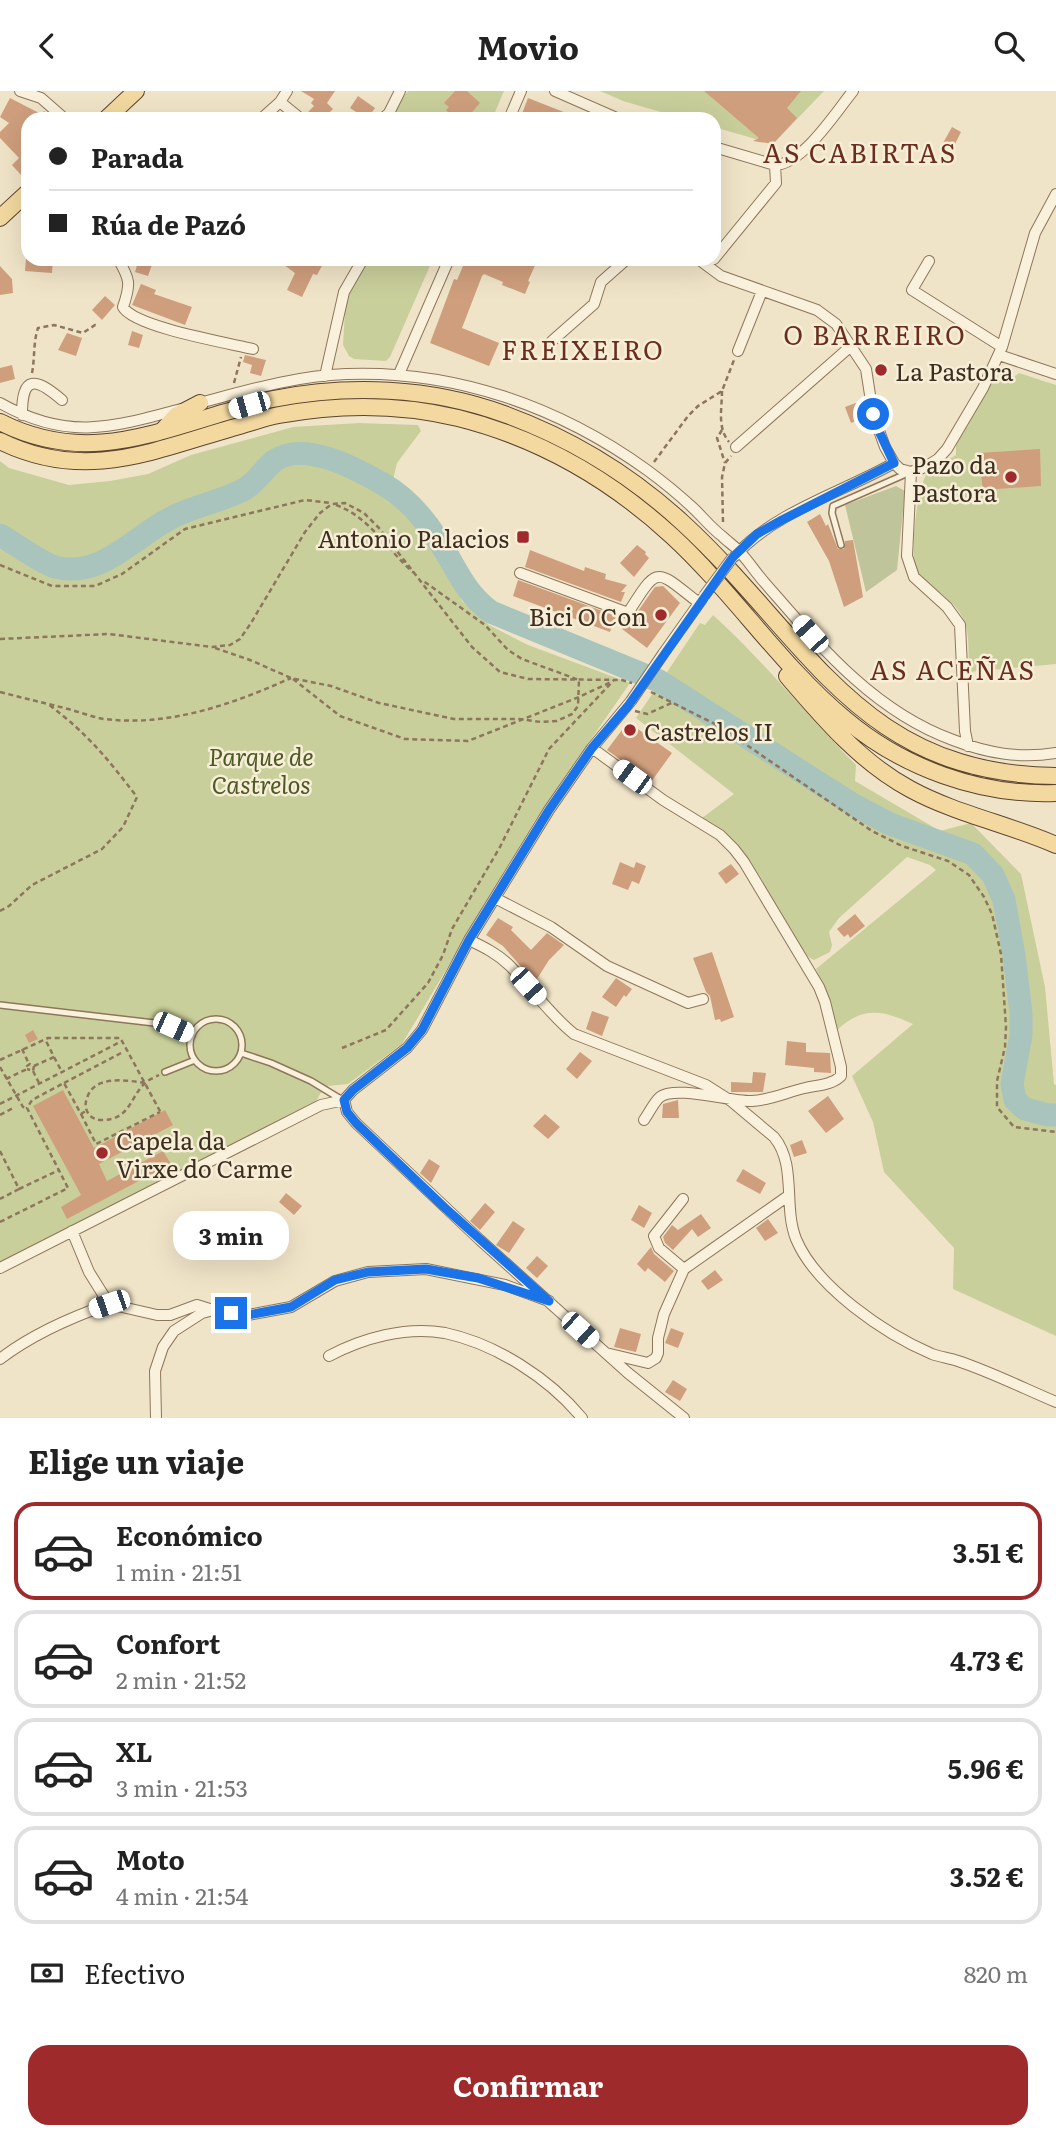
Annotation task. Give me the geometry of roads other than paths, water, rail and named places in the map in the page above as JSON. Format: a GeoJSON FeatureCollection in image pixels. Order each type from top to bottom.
{"type":"FeatureCollection","features":[{"type":"Feature","properties":{"kind":"main road"},"geometry":{"type":"LineString","coordinates":[[114,112],[136,91]]}},
{"type":"Feature","properties":{"kind":"main road"},"geometry":{"type":"LineString","coordinates":[[0,218],[21,198]]}},
{"type":"Feature","properties":{"kind":"main road"},"geometry":{"type":"LineString","coordinates":[[0,422],[37,437],[77,445],[106,443],[162,431],[270,399],[359,390],[409,392],[460,401],[504,414],[580,448],[661,503],[725,565],[823,674],[877,722],[923,749],[967,765],[1008,773],[1056,776]]}},
{"type":"Feature","properties":{"kind":"main road"},"geometry":{"type":"LineString","coordinates":[[162,431],[177,415],[200,403]]}},
{"type":"Feature","properties":{"kind":"main road"},"geometry":{"type":"LineString","coordinates":[[0,441],[18,450],[48,459],[77,463],[111,461],[276,415],[330,408],[401,409],[456,418],[497,430],[578,466],[626,498],[691,555],[814,690],[843,718],[899,756],[937,773],[974,785],[1010,791],[1056,793]]}},
{"type":"Feature","properties":{"kind":"main road"},"geometry":{"type":"LineString","coordinates":[[761,632],[783,670],[826,722],[867,760],[909,788],[958,810],[1056,845]]}},
{"type":"Feature","properties":{"kind":"street"},"geometry":{"type":"LineString","coordinates":[[20,91],[41,98],[58,112]]}},
{"type":"Feature","properties":{"kind":"street"},"geometry":{"type":"LineString","coordinates":[[269,112],[287,91]]}},
{"type":"Feature","properties":{"kind":"street"},"geometry":{"type":"LineString","coordinates":[[390,112],[400,91]]}},
{"type":"Feature","properties":{"kind":"street"},"geometry":{"type":"LineString","coordinates":[[512,112],[521,91]]}},
{"type":"Feature","properties":{"kind":"street"},"geometry":{"type":"LineString","coordinates":[[555,91],[603,112]]}},
{"type":"Feature","properties":{"kind":"street"},"geometry":{"type":"LineString","coordinates":[[721,149],[775,165],[791,160],[802,152],[853,91]]}},
{"type":"Feature","properties":{"kind":"street"},"geometry":{"type":"LineString","coordinates":[[280,102],[292,112]]}},
{"type":"Feature","properties":{"kind":"street"},"geometry":{"type":"LineString","coordinates":[[721,251],[776,183],[775,165]]}},
{"type":"Feature","properties":{"kind":"street"},"geometry":{"type":"LineString","coordinates":[[715,266],[721,276],[817,310],[836,324],[869,378],[878,429],[894,463],[900,469],[911,472],[932,463],[947,449],[983,388],[1000,351],[1035,233],[1056,194]]}},
{"type":"Feature","properties":{"kind":"street"},"geometry":{"type":"LineString","coordinates":[[929,261],[912,291],[1000,351],[1056,374]]}},
{"type":"Feature","properties":{"kind":"street"},"geometry":{"type":"LineString","coordinates":[[122,266],[129,280],[123,307],[127,313],[169,330],[248,348]]}},
{"type":"Feature","properties":{"kind":"street"},"geometry":{"type":"LineString","coordinates":[[325,376],[344,292],[359,266]]}},
{"type":"Feature","properties":{"kind":"street"},"geometry":{"type":"LineString","coordinates":[[399,374],[446,266]]}},
{"type":"Feature","properties":{"kind":"street"},"geometry":{"type":"LineString","coordinates":[[552,341],[594,304],[601,282],[619,266]]}},
{"type":"Feature","properties":{"kind":"street"},"geometry":{"type":"LineString","coordinates":[[738,351],[762,292]]}},
{"type":"Feature","properties":{"kind":"street"},"geometry":{"type":"LineString","coordinates":[[734,448],[851,346]]}},
{"type":"Feature","properties":{"kind":"street"},"geometry":{"type":"LineString","coordinates":[[0,403],[43,423],[76,428],[108,427],[260,387],[325,376],[399,374],[455,381],[536,407],[580,427],[648,470],[691,506],[826,651],[880,702],[934,733],[968,746],[1000,755],[1037,756],[1056,753]]}},
{"type":"Feature","properties":{"kind":"street"},"geometry":{"type":"LineString","coordinates":[[22,415],[23,393],[29,384],[36,382],[45,386],[62,400]]}},
{"type":"Feature","properties":{"kind":"street"},"geometry":{"type":"LineString","coordinates":[[0,1268],[321,1105],[344,1100],[407,1048],[422,1030],[469,940],[549,810],[592,748],[633,706],[663,654],[736,554],[757,534],[894,463]]}},
{"type":"Feature","properties":{"kind":"street"},"geometry":{"type":"LineString","coordinates":[[911,472],[907,556],[914,577],[947,607],[960,625],[968,746]]}},
{"type":"Feature","properties":{"kind":"street"},"geometry":{"type":"LineString","coordinates":[[520,573],[628,613],[649,580],[657,576],[665,577],[702,600]]}},
{"type":"Feature","properties":{"kind":"street"},"geometry":{"type":"LineString","coordinates":[[592,748],[663,800],[720,835],[734,849],[819,987],[841,1067],[841,1076],[838,1079],[766,1100],[731,1101],[703,1094],[665,1095],[656,1102],[644,1120]]}},
{"type":"Feature","properties":{"kind":"street"},"geometry":{"type":"LineString","coordinates":[[495,898],[551,927],[607,966],[688,1003],[703,999]]}},
{"type":"Feature","properties":{"kind":"street"},"geometry":{"type":"LineString","coordinates":[[469,940],[499,956],[575,1034],[706,1085],[731,1101],[780,1144],[786,1159],[788,1196],[796,1238],[813,1268],[845,1300],[893,1334],[933,1355],[958,1361],[1056,1402]]}},
{"type":"Feature","properties":{"kind":"street"},"geometry":{"type":"LineString","coordinates":[[344,1100],[347,1112],[356,1123],[444,1207],[606,1353],[684,1418]]}},
{"type":"Feature","properties":{"kind":"street"},"geometry":{"type":"LineString","coordinates":[[606,1353],[649,1363],[656,1358],[664,1314],[684,1269],[788,1196]]}},
{"type":"Feature","properties":{"kind":"street"},"geometry":{"type":"LineString","coordinates":[[683,1199],[654,1235],[659,1248],[684,1269]]}},
{"type":"Feature","properties":{"kind":"street"},"geometry":{"type":"LineString","coordinates":[[72,1231],[89,1272],[109,1304]]}},
{"type":"Feature","properties":{"kind":"street"},"geometry":{"type":"LineString","coordinates":[[0,1359],[50,1330],[109,1304],[157,1315],[170,1315],[197,1305],[248,1315],[291,1307],[335,1280],[368,1272],[426,1269],[492,1282],[549,1301]]}},
{"type":"Feature","properties":{"kind":"street"},"geometry":{"type":"LineString","coordinates":[[156,1418],[155,1371],[163,1347],[183,1323],[214,1310]]}},
{"type":"Feature","properties":{"kind":"street"},"geometry":{"type":"LineString","coordinates":[[329,1356],[350,1345],[398,1333],[443,1333],[493,1350],[520,1366],[550,1386],[582,1418]]}},
{"type":"Feature","properties":{"kind":"lane"},"geometry":{"type":"LineString","coordinates":[[841,545],[832,513],[833,506],[911,472]]}},
{"type":"Feature","properties":{"kind":"lane"},"geometry":{"type":"LineString","coordinates":[[0,1005],[163,1024],[192,1036]]}},
{"type":"Feature","properties":{"kind":"lane"},"geometry":{"type":"LineString","coordinates":[[212,1020],[229,1023],[240,1036],[241,1053],[237,1061],[224,1070],[208,1070],[195,1060],[192,1036],[203,1023],[212,1020]]}},
{"type":"Feature","properties":{"kind":"lane"},"geometry":{"type":"LineString","coordinates":[[241,1053],[271,1063],[344,1100]]}},
{"type":"Feature","properties":{"kind":"lane"},"geometry":{"type":"LineString","coordinates":[[166,1072],[195,1060]]}},
{"type":"Feature","properties":{"kind":"waterway"},"geometry":{"type":"LineString","coordinates":[[0,535],[49,565],[71,569],[87,567],[115,555],[178,515],[243,490],[274,461],[286,455],[300,453],[329,459],[372,478],[399,495],[421,516],[467,587],[491,612],[659,681],[852,804],[890,824],[973,854],[993,875],[1004,900],[1014,955],[1021,1013],[1021,1035],[1012,1084],[1015,1100],[1025,1109],[1056,1115]]}},
{"type":"Feature","properties":{"kind":"place","name":"La Pastora"},"geometry":{"type":"Point","coordinates":[881,370]}},
{"type":"Feature","properties":{"kind":"place","name":"Pazo da Pastora"},"geometry":{"type":"Point","coordinates":[1011,477]}},
{"type":"Feature","properties":{"kind":"place","name":"Antonio Palacios"},"geometry":{"type":"Point","coordinates":[523,537]}},
{"type":"Feature","properties":{"kind":"place","name":"Bici O Con"},"geometry":{"type":"Point","coordinates":[661,615]}},
{"type":"Feature","properties":{"kind":"place","name":"Castrelos II"},"geometry":{"type":"Point","coordinates":[630,730]}},
{"type":"Feature","properties":{"kind":"place","name":"Capela da Virxe do Carme"},"geometry":{"type":"Point","coordinates":[102,1153]}},
{"type":"Feature","properties":{"kind":"district","name":"AS CABIRTAS"},"geometry":{"type":"Point","coordinates":[860,151]}},
{"type":"Feature","properties":{"kind":"district","name":"O BARREIRO"},"geometry":{"type":"Point","coordinates":[875,333]}},
{"type":"Feature","properties":{"kind":"district","name":"FREIXEIRO"},"geometry":{"type":"Point","coordinates":[583,348]}},
{"type":"Feature","properties":{"kind":"district","name":"AS ACEÑAS"},"geometry":{"type":"Point","coordinates":[953,668]}},
{"type":"Feature","properties":{"kind":"park label","name":"Parque de Castrelos"},"geometry":{"type":"Point","coordinates":[261,769]}}]}
